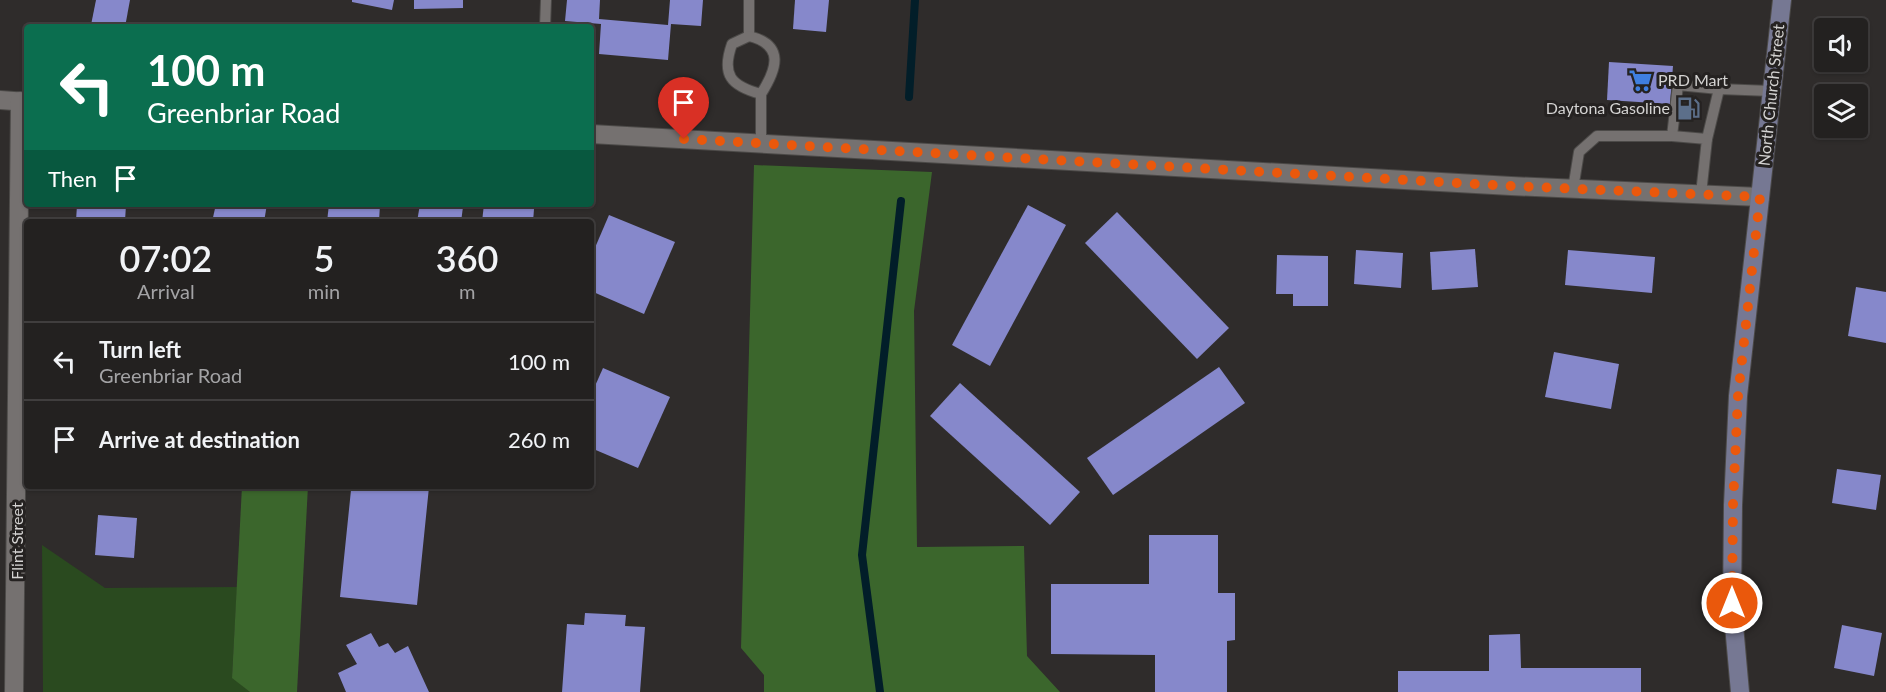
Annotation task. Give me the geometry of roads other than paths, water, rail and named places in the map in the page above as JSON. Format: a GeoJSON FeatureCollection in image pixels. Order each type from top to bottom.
{"type":"FeatureCollection","features":[{"type":"Feature","properties":{"kind":"main road","name":"North Church Street"},"geometry":{"type":"LineString","coordinates":[[1740,692],[1732,603],[1733,505],[1738,396],[1782,0]]}},
{"type":"Feature","properties":{"kind":"street"},"geometry":{"type":"LineString","coordinates":[[0,100],[23,102]]}},
{"type":"Feature","properties":{"kind":"street","name":"Flint Street"},"geometry":{"type":"LineString","coordinates":[[14,692],[8,661],[23,102]]}},
{"type":"Feature","properties":{"kind":"street"},"geometry":{"type":"LineString","coordinates":[[594,134],[1573,189],[1760,197]]}},
{"type":"Feature","properties":{"kind":"lane"},"geometry":{"type":"LineString","coordinates":[[545,24],[546,0]]}},
{"type":"Feature","properties":{"kind":"lane"},"geometry":{"type":"LineString","coordinates":[[749,0],[749,36]]}},
{"type":"Feature","properties":{"kind":"lane"},"geometry":{"type":"LineString","coordinates":[[761,94],[746,90],[731,79],[727,68],[727,56],[732,44],[749,36],[769,45],[774,53],[775,65],[771,78],[761,94],[762,144]]}},
{"type":"Feature","properties":{"kind":"lane"},"geometry":{"type":"LineString","coordinates":[[1672,136],[1678,85],[1772,91]]}},
{"type":"Feature","properties":{"kind":"lane"},"geometry":{"type":"LineString","coordinates":[[1701,194],[1707,139],[1719,89]]}},
{"type":"Feature","properties":{"kind":"lane"},"geometry":{"type":"LineString","coordinates":[[1573,189],[1579,152],[1597,136],[1672,136],[1707,139]]}},
{"type":"Feature","properties":{"kind":"waterway"},"geometry":{"type":"LineString","coordinates":[[909,97],[915,0]]}},
{"type":"Feature","properties":{"kind":"waterway"},"geometry":{"type":"LineString","coordinates":[[880,692],[862,555],[901,201]]}},
{"type":"Feature","properties":{"kind":"place","name":"PRD Mart"},"geometry":{"type":"Point","coordinates":[1640,80]}},
{"type":"Feature","properties":{"kind":"place","name":"Daytona Gasoline"},"geometry":{"type":"Point","coordinates":[1688,108]}}]}
